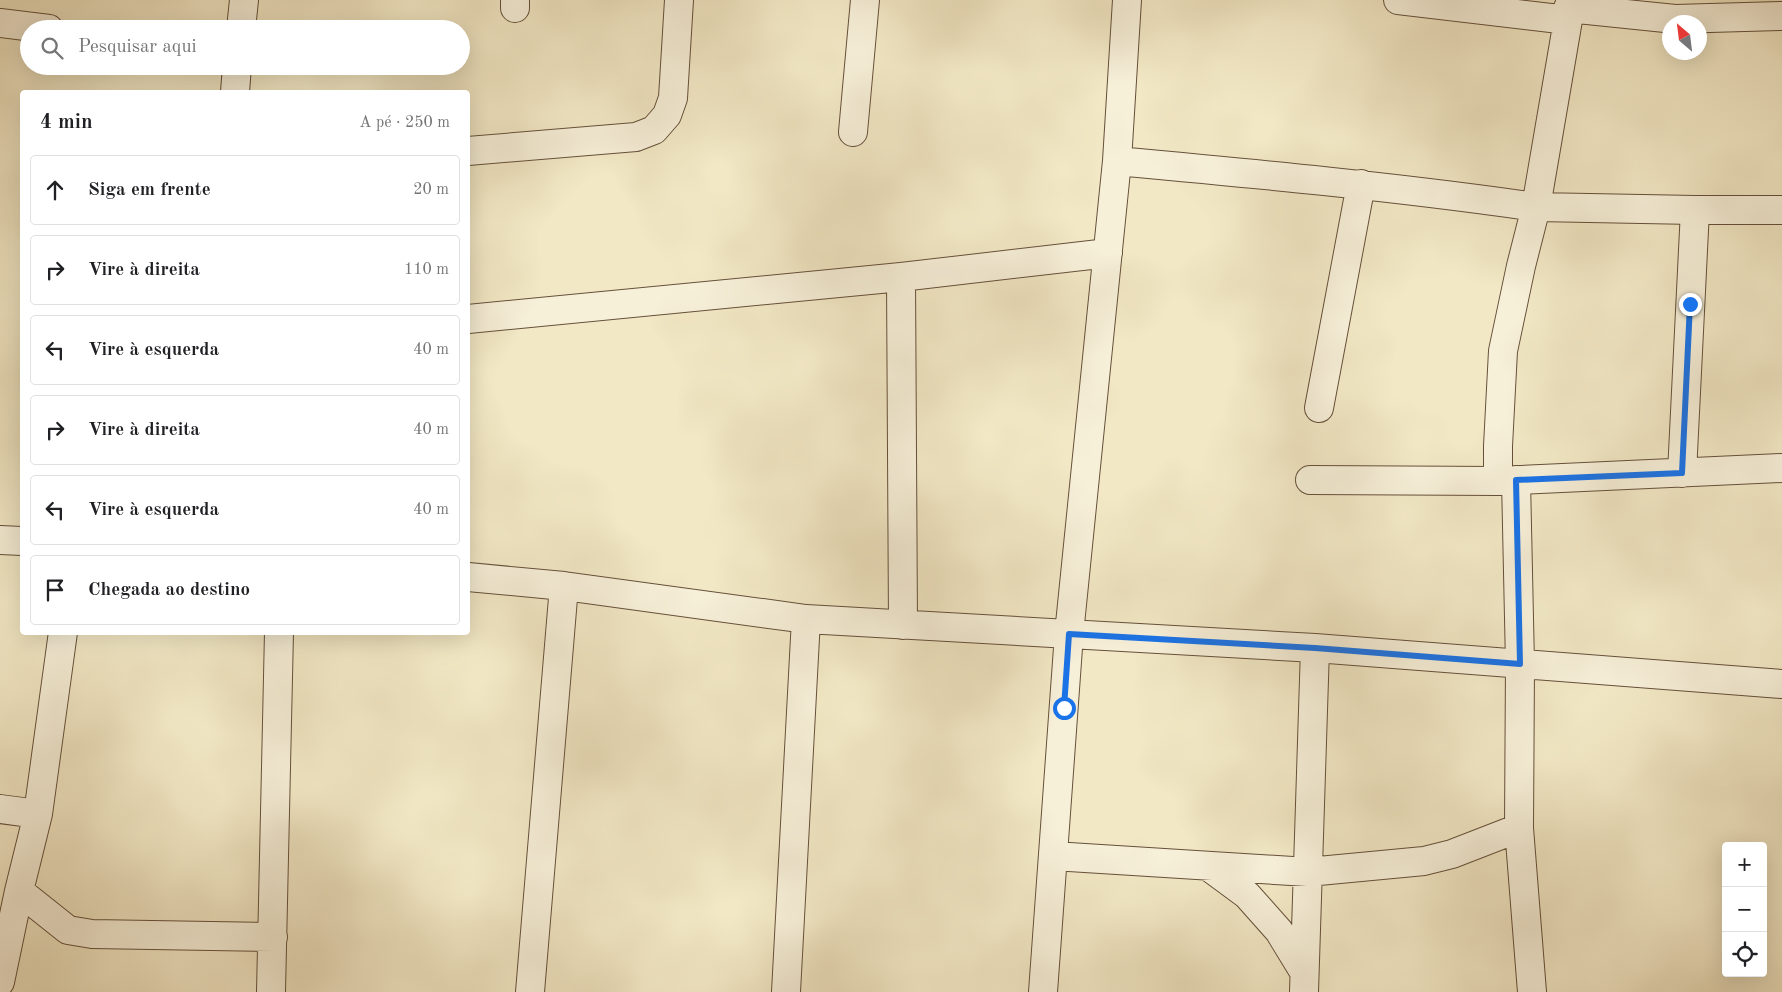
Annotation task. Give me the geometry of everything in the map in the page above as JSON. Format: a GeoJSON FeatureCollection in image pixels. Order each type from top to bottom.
{"type":"FeatureCollection","features":[{"type":"Feature","properties":{"kind":"street"},"geometry":{"type":"LineString","coordinates":[[242,20],[244,0]]}},
{"type":"Feature","properties":{"kind":"street"},"geometry":{"type":"LineString","coordinates":[[470,151],[636,137],[654,130],[667,115],[673,98],[679,0]]}},
{"type":"Feature","properties":{"kind":"street"},"geometry":{"type":"LineString","coordinates":[[853,132],[866,0]]}},
{"type":"Feature","properties":{"kind":"street"},"geometry":{"type":"LineString","coordinates":[[1043,992],[1069,634],[1117,161],[1127,0]]}},
{"type":"Feature","properties":{"kind":"street"},"geometry":{"type":"LineString","coordinates":[[1398,0],[1568,9],[1675,19],[1782,16]]}},
{"type":"Feature","properties":{"kind":"street"},"geometry":{"type":"LineString","coordinates":[[1532,992],[1519,828],[1520,664],[1507,480],[1498,446],[1503,351],[1536,207],[1568,9]]}},
{"type":"Feature","properties":{"kind":"street"},"geometry":{"type":"LineString","coordinates":[[0,23],[20,25]]}},
{"type":"Feature","properties":{"kind":"street"},"geometry":{"type":"LineString","coordinates":[[236,90],[237,75]]}},
{"type":"Feature","properties":{"kind":"street"},"geometry":{"type":"LineString","coordinates":[[1117,161],[1360,184],[1536,207],[1782,210]]}},
{"type":"Feature","properties":{"kind":"street"},"geometry":{"type":"LineString","coordinates":[[1319,408],[1360,184]]}},
{"type":"Feature","properties":{"kind":"street"},"geometry":{"type":"LineString","coordinates":[[1682,473],[1695,210]]}},
{"type":"Feature","properties":{"kind":"street"},"geometry":{"type":"LineString","coordinates":[[470,319],[901,277],[1108,254]]}},
{"type":"Feature","properties":{"kind":"street"},"geometry":{"type":"LineString","coordinates":[[901,277],[903,625]]}},
{"type":"Feature","properties":{"kind":"street"},"geometry":{"type":"LineString","coordinates":[[1310,480],[1507,480],[1782,468]]}},
{"type":"Feature","properties":{"kind":"street"},"geometry":{"type":"LineString","coordinates":[[0,540],[20,541]]}},
{"type":"Feature","properties":{"kind":"street"},"geometry":{"type":"LineString","coordinates":[[470,577],[564,586],[806,619],[1315,648],[1782,684]]}},
{"type":"Feature","properties":{"kind":"street"},"geometry":{"type":"LineString","coordinates":[[530,992],[564,586]]}},
{"type":"Feature","properties":{"kind":"street"},"geometry":{"type":"LineString","coordinates":[[786,992],[806,619]]}},
{"type":"Feature","properties":{"kind":"street"},"geometry":{"type":"LineString","coordinates":[[0,982],[19,891],[38,814],[63,635]]}},
{"type":"Feature","properties":{"kind":"street"},"geometry":{"type":"LineString","coordinates":[[271,992],[279,635]]}},
{"type":"Feature","properties":{"kind":"street"},"geometry":{"type":"LineString","coordinates":[[1304,982],[1315,648]]}},
{"type":"Feature","properties":{"kind":"street"},"geometry":{"type":"LineString","coordinates":[[0,809],[38,814]]}},
{"type":"Feature","properties":{"kind":"street"},"geometry":{"type":"LineString","coordinates":[[1053,856],[1308,872],[1424,861],[1452,854],[1519,828]]}},
{"type":"Feature","properties":{"kind":"street"},"geometry":{"type":"LineString","coordinates":[[1209,867],[1247,895],[1279,931],[1304,982]]}},
{"type":"Feature","properties":{"kind":"street"},"geometry":{"type":"LineString","coordinates":[[19,891],[68,930],[92,934],[273,937]]}},
{"type":"Feature","properties":{"kind":"route"},"geometry":{"type":"LineString","coordinates":[[1064,708],[1069,634],[1315,648],[1520,664],[1516,480],[1682,473],[1690,304]]}}]}
